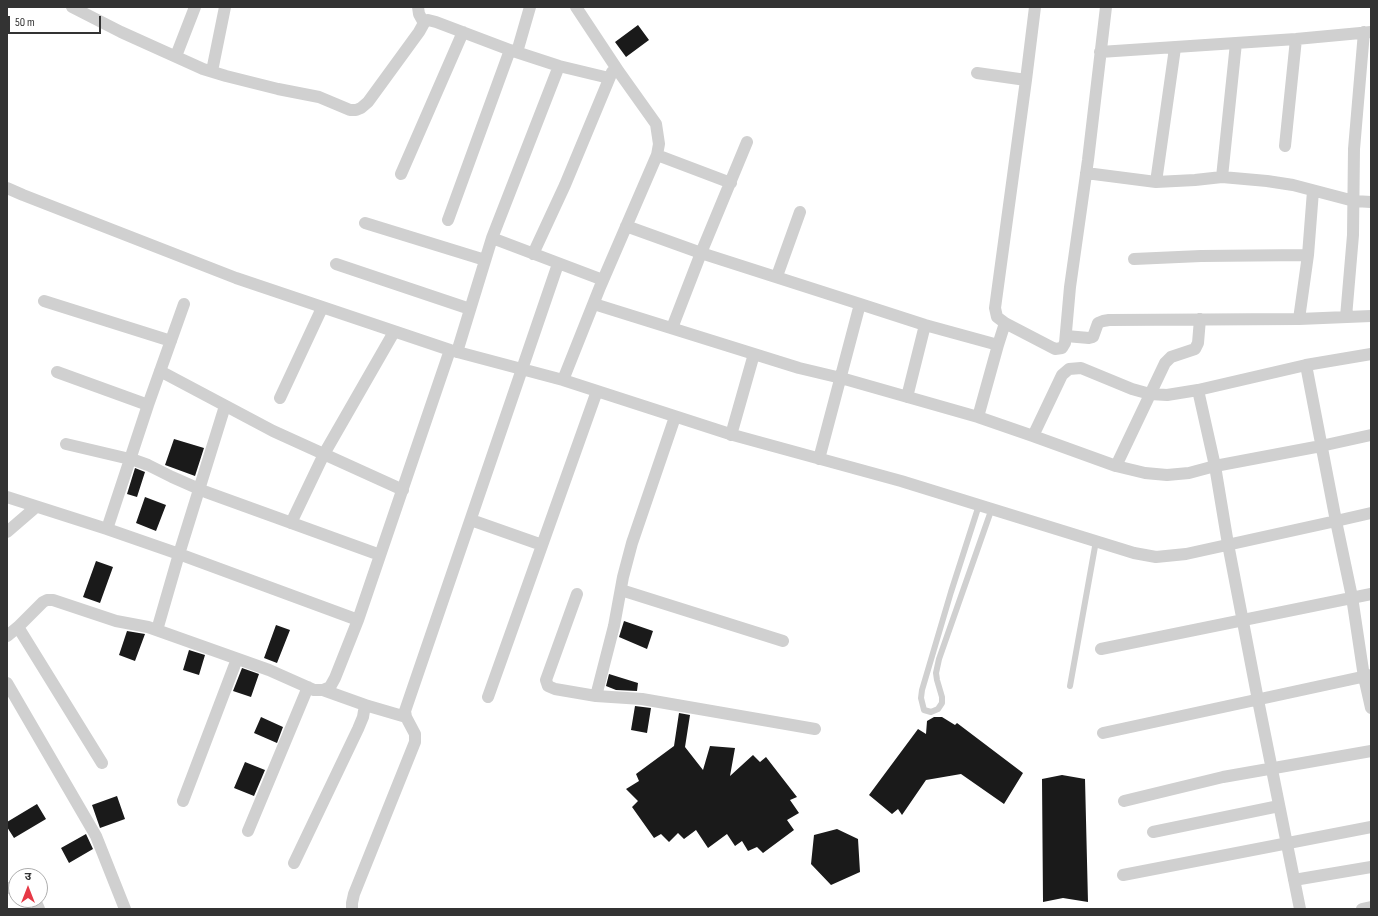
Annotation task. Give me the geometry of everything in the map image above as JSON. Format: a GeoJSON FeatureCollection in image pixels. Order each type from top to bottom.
{"type":"FeatureCollection","features":[{"type":"Feature","properties":{"kind":"street"},"geometry":{"type":"LineString","coordinates":[[72,7],[121,32],[212,71],[278,89],[319,98],[344,108],[356,110],[368,102],[424,23],[428,20],[559,66],[609,78]]}},
{"type":"Feature","properties":{"kind":"street"},"geometry":{"type":"LineString","coordinates":[[176,56],[195,7]]}},
{"type":"Feature","properties":{"kind":"street"},"geometry":{"type":"LineString","coordinates":[[212,71],[226,7]]}},
{"type":"Feature","properties":{"kind":"street"},"geometry":{"type":"LineString","coordinates":[[417,7],[424,23]]}},
{"type":"Feature","properties":{"kind":"street"},"geometry":{"type":"LineString","coordinates":[[448,220],[530,7]]}},
{"type":"Feature","properties":{"kind":"street"},"geometry":{"type":"LineString","coordinates":[[563,380],[603,280],[657,155],[659,144],[656,124],[614,65],[576,7]]}},
{"type":"Feature","properties":{"kind":"street"},"geometry":{"type":"LineString","coordinates":[[1035,7],[995,308],[997,317],[1005,323],[1056,349],[1062,348],[1065,343],[1070,287],[1086,173],[1106,7]]}},
{"type":"Feature","properties":{"kind":"street"},"geometry":{"type":"LineString","coordinates":[[401,174],[463,32]]}},
{"type":"Feature","properties":{"kind":"street"},"geometry":{"type":"LineString","coordinates":[[1100,52],[1296,39],[1368,32],[1354,149],[1353,235],[1346,317]]}},
{"type":"Feature","properties":{"kind":"street"},"geometry":{"type":"LineString","coordinates":[[1285,146],[1296,39]]}},
{"type":"Feature","properties":{"kind":"street"},"geometry":{"type":"LineString","coordinates":[[1222,177],[1236,43]]}},
{"type":"Feature","properties":{"kind":"street"},"geometry":{"type":"LineString","coordinates":[[1156,182],[1175,48]]}},
{"type":"Feature","properties":{"kind":"street"},"geometry":{"type":"LineString","coordinates":[[533,254],[565,185],[614,65]]}},
{"type":"Feature","properties":{"kind":"street"},"geometry":{"type":"LineString","coordinates":[[322,690],[330,687],[335,678],[358,620],[403,490],[470,309],[492,238],[559,66]]}},
{"type":"Feature","properties":{"kind":"street"},"geometry":{"type":"LineString","coordinates":[[977,73],[1026,80]]}},
{"type":"Feature","properties":{"kind":"street"},"geometry":{"type":"LineString","coordinates":[[672,328],[701,252],[748,142]]}},
{"type":"Feature","properties":{"kind":"street"},"geometry":{"type":"LineString","coordinates":[[657,155],[730,183]]}},
{"type":"Feature","properties":{"kind":"street"},"geometry":{"type":"LineString","coordinates":[[1086,173],[1156,182],[1222,177],[1267,181],[1293,185],[1354,201],[1371,202]]}},
{"type":"Feature","properties":{"kind":"street"},"geometry":{"type":"LineString","coordinates":[[7,188],[236,278],[394,332],[454,351],[563,380],[732,435],[901,481],[992,508],[1134,553],[1156,557],[1186,554],[1371,513]]}},
{"type":"Feature","properties":{"kind":"street"},"geometry":{"type":"LineString","coordinates":[[1299,319],[1308,255],[1313,191]]}},
{"type":"Feature","properties":{"kind":"street"},"geometry":{"type":"LineString","coordinates":[[776,276],[800,212]]}},
{"type":"Feature","properties":{"kind":"street"},"geometry":{"type":"LineString","coordinates":[[365,223],[485,260]]}},
{"type":"Feature","properties":{"kind":"street"},"geometry":{"type":"LineString","coordinates":[[626,226],[925,325],[998,345]]}},
{"type":"Feature","properties":{"kind":"street"},"geometry":{"type":"LineString","coordinates":[[492,238],[603,280]]}},
{"type":"Feature","properties":{"kind":"street"},"geometry":{"type":"LineString","coordinates":[[1134,259],[1201,256],[1308,255]]}},
{"type":"Feature","properties":{"kind":"street"},"geometry":{"type":"LineString","coordinates":[[336,264],[470,309]]}},
{"type":"Feature","properties":{"kind":"street"},"geometry":{"type":"LineString","coordinates":[[352,909],[354,894],[416,742],[415,734],[406,718],[405,711],[558,264]]}},
{"type":"Feature","properties":{"kind":"street"},"geometry":{"type":"LineString","coordinates":[[44,301],[171,341]]}},
{"type":"Feature","properties":{"kind":"street"},"geometry":{"type":"LineString","coordinates":[[107,529],[148,405],[184,304]]}},
{"type":"Feature","properties":{"kind":"street"},"geometry":{"type":"LineString","coordinates":[[594,304],[798,368],[841,378],[978,417],[1116,466],[1145,473],[1167,475],[1189,473],[1214,466],[1371,435]]}},
{"type":"Feature","properties":{"kind":"street"},"geometry":{"type":"LineString","coordinates":[[819,459],[860,304]]}},
{"type":"Feature","properties":{"kind":"street"},"geometry":{"type":"LineString","coordinates":[[280,398],[322,308]]}},
{"type":"Feature","properties":{"kind":"street"},"geometry":{"type":"LineString","coordinates":[[1066,336],[1093,337],[1098,324],[1103,321],[1299,319],[1371,316]]}},
{"type":"Feature","properties":{"kind":"street"},"geometry":{"type":"LineString","coordinates":[[1116,466],[1165,363],[1171,357],[1195,349],[1198,342],[1200,319]]}},
{"type":"Feature","properties":{"kind":"street"},"geometry":{"type":"LineString","coordinates":[[978,417],[1005,323]]}},
{"type":"Feature","properties":{"kind":"street"},"geometry":{"type":"LineString","coordinates":[[907,397],[925,325]]}},
{"type":"Feature","properties":{"kind":"street"},"geometry":{"type":"LineString","coordinates":[[291,523],[324,454],[394,332]]}},
{"type":"Feature","properties":{"kind":"street"},"geometry":{"type":"LineString","coordinates":[[732,435],[754,354]]}},
{"type":"Feature","properties":{"kind":"street"},"geometry":{"type":"LineString","coordinates":[[1033,436],[1062,374],[1068,369],[1081,368],[1132,389],[1150,394],[1167,395],[1198,390],[1306,365],[1371,354]]}},
{"type":"Feature","properties":{"kind":"street"},"geometry":{"type":"LineString","coordinates":[[1306,365],[1367,676],[1371,708]]}},
{"type":"Feature","properties":{"kind":"street"},"geometry":{"type":"LineString","coordinates":[[160,371],[273,431],[403,490]]}},
{"type":"Feature","properties":{"kind":"street"},"geometry":{"type":"LineString","coordinates":[[57,372],[148,405]]}},
{"type":"Feature","properties":{"kind":"street"},"geometry":{"type":"LineString","coordinates":[[1198,390],[1214,466],[1271,768],[1300,909]]}},
{"type":"Feature","properties":{"kind":"street"},"geometry":{"type":"LineString","coordinates":[[488,697],[597,391]]}},
{"type":"Feature","properties":{"kind":"street"},"geometry":{"type":"LineString","coordinates":[[157,630],[225,406]]}},
{"type":"Feature","properties":{"kind":"street"},"geometry":{"type":"LineString","coordinates":[[596,696],[614,626],[632,543],[675,417]]}},
{"type":"Feature","properties":{"kind":"street"},"geometry":{"type":"LineString","coordinates":[[66,444],[130,459],[148,465],[199,489],[380,555]]}},
{"type":"Feature","properties":{"kind":"street"},"geometry":{"type":"LineString","coordinates":[[7,497],[179,554],[358,620]]}},
{"type":"Feature","properties":{"kind":"street"},"geometry":{"type":"LineString","coordinates":[[7,532],[36,507]]}},
{"type":"Feature","properties":{"kind":"street"},"geometry":{"type":"LineString","coordinates":[[471,520],[542,545]]}},
{"type":"Feature","properties":{"kind":"street"},"geometry":{"type":"LineString","coordinates":[[621,590],[783,640]]}},
{"type":"Feature","properties":{"kind":"street"},"geometry":{"type":"LineString","coordinates":[[576,594],[546,680],[548,686],[555,689],[596,696],[642,699],[815,729]]}},
{"type":"Feature","properties":{"kind":"street"},"geometry":{"type":"LineString","coordinates":[[1101,649],[1371,594]]}},
{"type":"Feature","properties":{"kind":"street"},"geometry":{"type":"LineString","coordinates":[[7,636],[43,602],[53,600],[116,621],[157,630],[269,670],[314,690],[322,690],[406,718]]}},
{"type":"Feature","properties":{"kind":"street"},"geometry":{"type":"LineString","coordinates":[[18,627],[102,763]]}},
{"type":"Feature","properties":{"kind":"street"},"geometry":{"type":"LineString","coordinates":[[183,800],[237,659]]}},
{"type":"Feature","properties":{"kind":"street"},"geometry":{"type":"LineString","coordinates":[[1103,733],[1367,676]]}},
{"type":"Feature","properties":{"kind":"street"},"geometry":{"type":"LineString","coordinates":[[7,683],[96,836],[124,909]]}},
{"type":"Feature","properties":{"kind":"street"},"geometry":{"type":"LineString","coordinates":[[248,832],[308,687]]}},
{"type":"Feature","properties":{"kind":"street"},"geometry":{"type":"LineString","coordinates":[[294,863],[358,729],[363,717],[365,705]]}},
{"type":"Feature","properties":{"kind":"street"},"geometry":{"type":"LineString","coordinates":[[1124,800],[1223,776],[1371,751]]}},
{"type":"Feature","properties":{"kind":"street"},"geometry":{"type":"LineString","coordinates":[[1153,832],[1280,806]]}},
{"type":"Feature","properties":{"kind":"street"},"geometry":{"type":"LineString","coordinates":[[1123,875],[1371,827]]}},
{"type":"Feature","properties":{"kind":"street"},"geometry":{"type":"LineString","coordinates":[[1294,880],[1371,866]]}},
{"type":"Feature","properties":{"kind":"street"},"geometry":{"type":"LineString","coordinates":[[1362,909],[1371,907]]}},
{"type":"Feature","properties":{"kind":"lane"},"geometry":{"type":"LineString","coordinates":[[979,505],[922,690],[921,698],[924,710],[932,712],[938,709],[942,703],[936,673],[938,659],[992,508]]}},
{"type":"Feature","properties":{"kind":"lane"},"geometry":{"type":"LineString","coordinates":[[1070,686],[1096,542]]}},
{"type":"Feature","properties":{"kind":"building"},"geometry":{"type":"Polygon","coordinates":[[[638,25],[649,40],[626,57],[615,42],[638,25]]]}},
{"type":"Feature","properties":{"kind":"building"},"geometry":{"type":"Polygon","coordinates":[[[174,439],[204,448],[195,476],[165,465],[174,439]]]}},
{"type":"Feature","properties":{"kind":"building"},"geometry":{"type":"Polygon","coordinates":[[[135,468],[145,472],[137,497],[127,494],[135,468]]]}},
{"type":"Feature","properties":{"kind":"building"},"geometry":{"type":"Polygon","coordinates":[[[145,497],[166,505],[156,531],[136,523],[145,497]]]}},
{"type":"Feature","properties":{"kind":"building"},"geometry":{"type":"Polygon","coordinates":[[[96,561],[113,567],[100,603],[83,597],[96,561]]]}},
{"type":"Feature","properties":{"kind":"building"},"geometry":{"type":"Polygon","coordinates":[[[624,621],[653,631],[647,649],[619,637],[624,621]]]}},
{"type":"Feature","properties":{"kind":"building"},"geometry":{"type":"Polygon","coordinates":[[[276,625],[290,630],[277,663],[264,658],[276,625]]]}},
{"type":"Feature","properties":{"kind":"building"},"geometry":{"type":"Polygon","coordinates":[[[127,631],[145,634],[135,661],[119,655],[127,631]]]}},
{"type":"Feature","properties":{"kind":"building"},"geometry":{"type":"Polygon","coordinates":[[[189,650],[205,655],[199,675],[183,670],[189,650]]]}},
{"type":"Feature","properties":{"kind":"building"},"geometry":{"type":"Polygon","coordinates":[[[242,668],[259,674],[251,697],[233,691],[242,668]]]}},
{"type":"Feature","properties":{"kind":"building"},"geometry":{"type":"Polygon","coordinates":[[[609,674],[638,683],[637,691],[616,690],[606,686],[609,674]]]}},
{"type":"Feature","properties":{"kind":"building"},"geometry":{"type":"Polygon","coordinates":[[[635,706],[651,708],[647,733],[631,730],[635,706]]]}},
{"type":"Feature","properties":{"kind":"building"},"geometry":{"type":"Polygon","coordinates":[[[679,713],[690,715],[685,747],[703,770],[710,746],[735,748],[730,776],[753,755],[760,762],[766,757],[797,797],[790,800],[799,813],[787,820],[794,830],[763,853],[757,847],[748,851],[742,841],[735,846],[727,834],[708,848],[696,830],[684,839],[678,833],[669,842],[661,834],[654,838],[632,807],[638,801],[626,789],[639,781],[636,774],[674,746],[679,713]]]}},
{"type":"Feature","properties":{"kind":"building"},"geometry":{"type":"Polygon","coordinates":[[[261,717],[283,727],[277,743],[254,733],[261,717]]]}},
{"type":"Feature","properties":{"kind":"building"},"geometry":{"type":"Polygon","coordinates":[[[934,717],[942,717],[955,725],[957,723],[1023,773],[1004,804],[961,774],[926,780],[902,815],[898,809],[892,814],[869,795],[918,729],[926,734],[927,721],[934,717]]]}},
{"type":"Feature","properties":{"kind":"building"},"geometry":{"type":"Polygon","coordinates":[[[245,762],[265,770],[254,796],[234,788],[245,762]]]}},
{"type":"Feature","properties":{"kind":"building"},"geometry":{"type":"Polygon","coordinates":[[[1062,775],[1085,779],[1088,902],[1063,898],[1043,902],[1042,779],[1062,775]]]}},
{"type":"Feature","properties":{"kind":"building"},"geometry":{"type":"Polygon","coordinates":[[[117,796],[125,819],[100,828],[92,805],[117,796]]]}},
{"type":"Feature","properties":{"kind":"building"},"geometry":{"type":"Polygon","coordinates":[[[37,804],[46,819],[14,838],[7,827],[7,822],[37,804]]]}},
{"type":"Feature","properties":{"kind":"building"},"geometry":{"type":"Polygon","coordinates":[[[837,829],[858,839],[860,872],[831,885],[811,864],[814,835],[837,829]]]}},
{"type":"Feature","properties":{"kind":"building"},"geometry":{"type":"Polygon","coordinates":[[[86,834],[93,849],[69,863],[61,848],[86,834]]]}}]}
